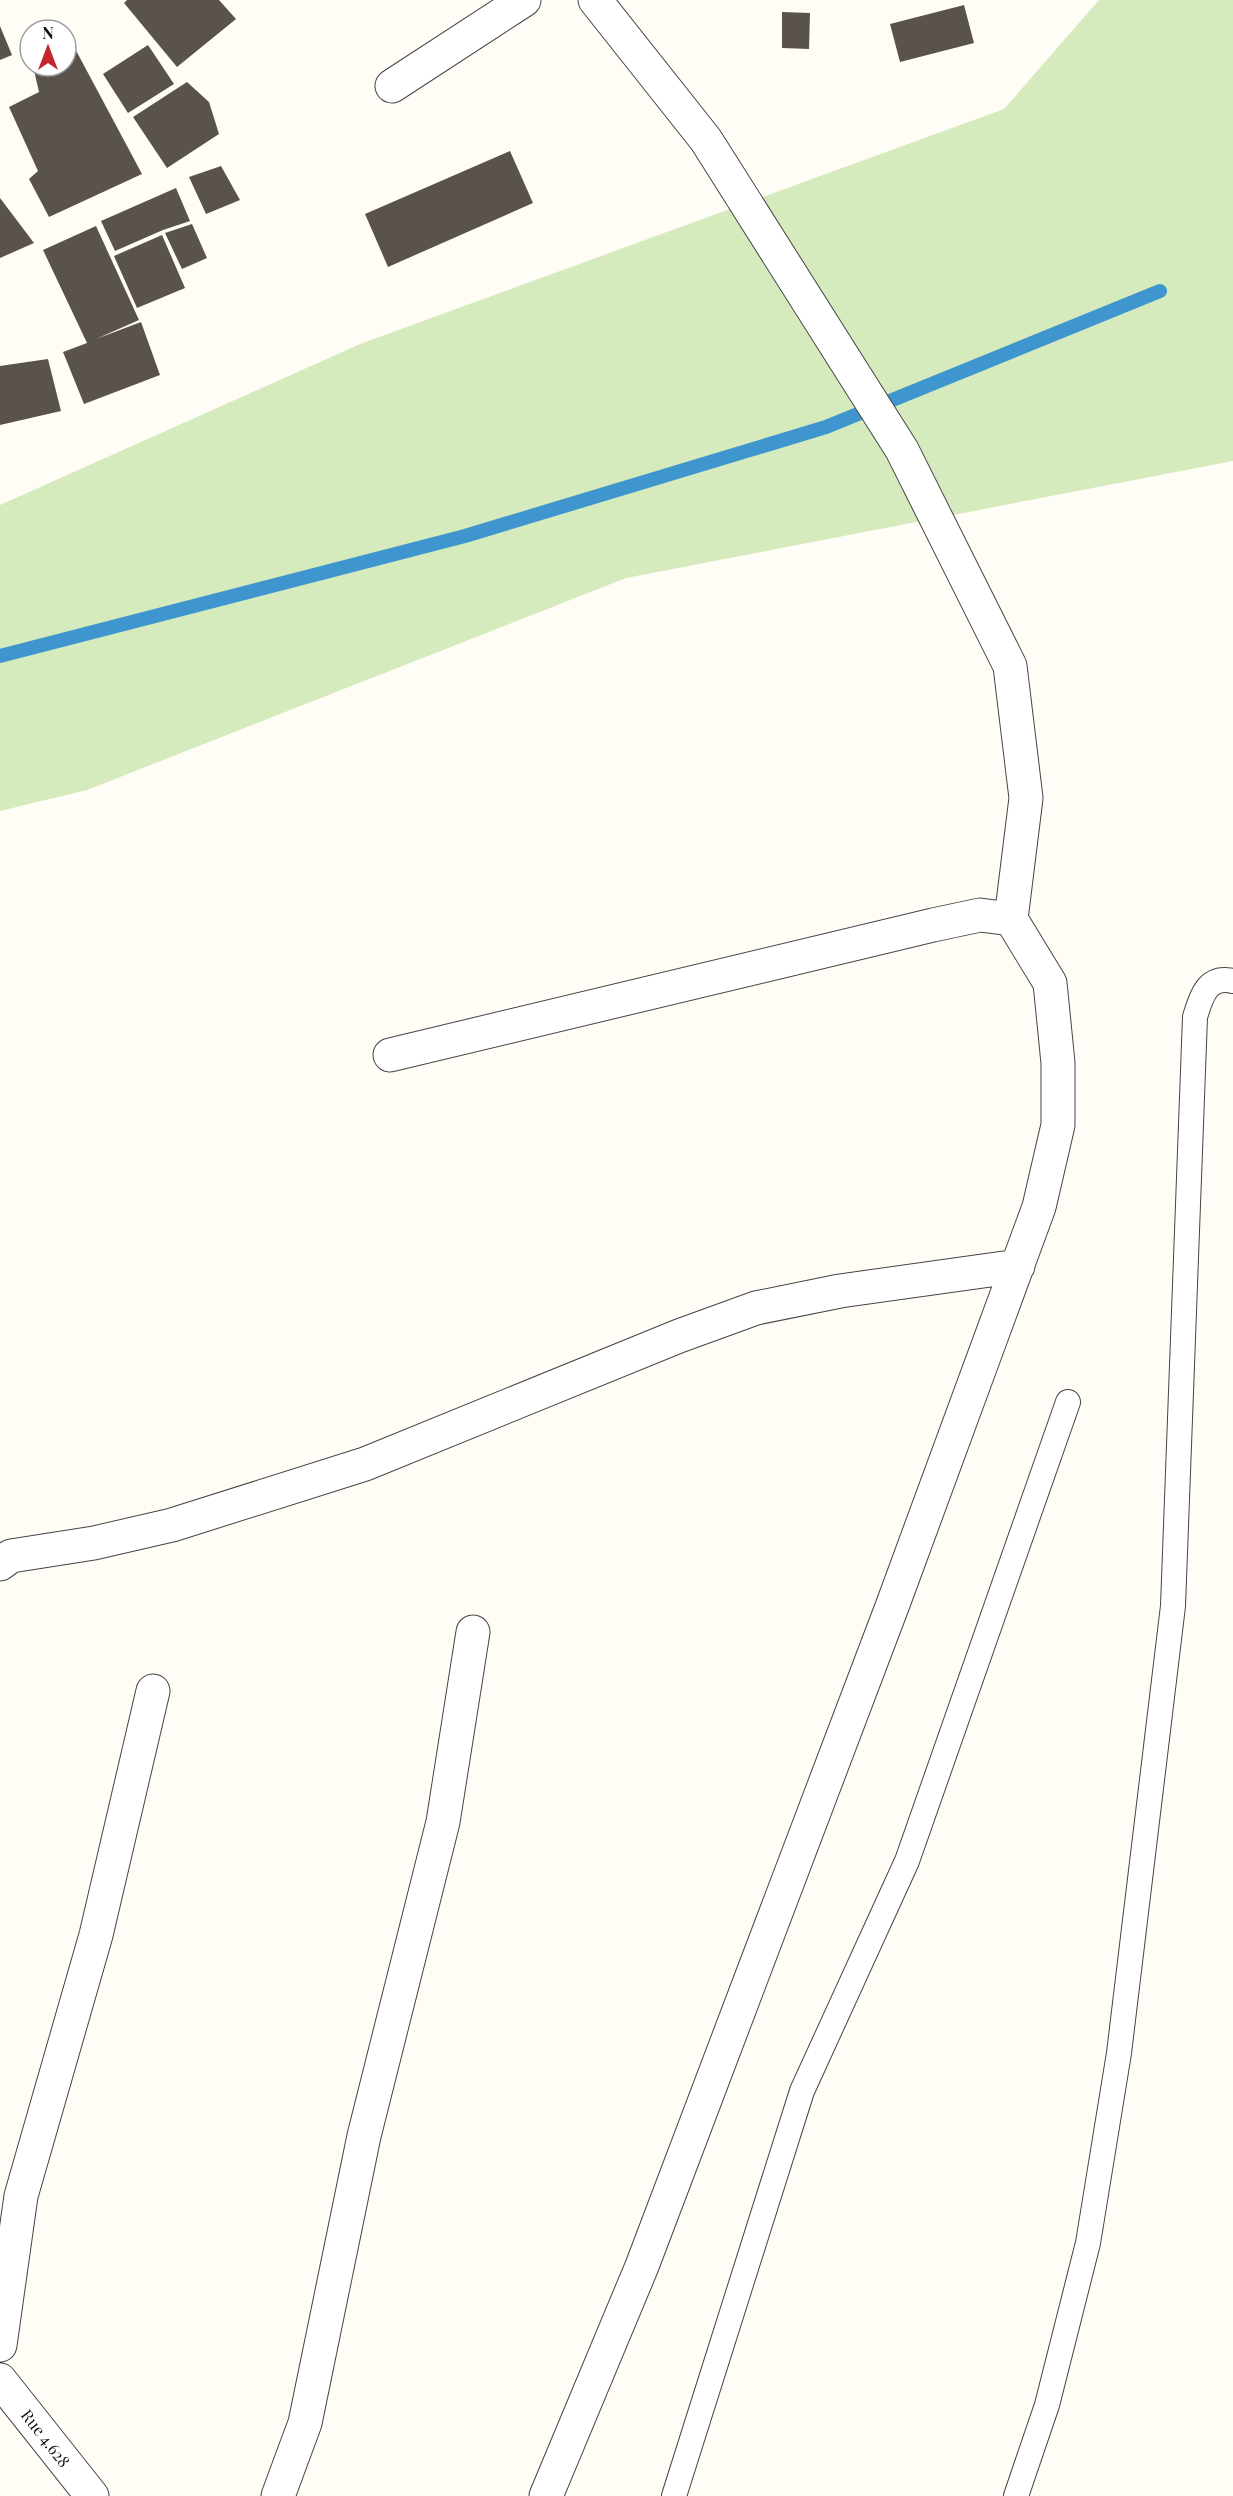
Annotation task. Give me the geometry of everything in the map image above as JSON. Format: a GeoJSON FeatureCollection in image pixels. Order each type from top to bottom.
{"type":"FeatureCollection","features":[{"type":"Feature","properties":{"kind":"street"},"geometry":{"type":"LineString","coordinates":[[392,86],[524,0]]}},
{"type":"Feature","properties":{"kind":"street"},"geometry":{"type":"LineString","coordinates":[[546,2496],[646,2255],[889,1616],[1039,1207],[1058,1125],[1058,1063],[1050,983],[1011,919],[1026,798],[1010,666],[896,442],[706,140],[595,0]]}},
{"type":"Feature","properties":{"kind":"street"},"geometry":{"type":"LineString","coordinates":[[390,1056],[933,925],[980,915],[1011,919]]}},
{"type":"Feature","properties":{"kind":"street"},"geometry":{"type":"LineString","coordinates":[[0,1564],[11,1556],[94,1543],[172,1525],[365,1464],[679,1336],[756,1308],[840,1291],[1018,1266]]}},
{"type":"Feature","properties":{"kind":"street"},"geometry":{"type":"LineString","coordinates":[[278,2496],[305,2423],[364,2136],[443,1822],[473,1632]]}},
{"type":"Feature","properties":{"kind":"street"},"geometry":{"type":"LineString","coordinates":[[0,2345],[21,2196],[96,1935],[153,1691]]}},
{"type":"Feature","properties":{"kind":"street","name":"Rue 4.628"},"geometry":{"type":"LineString","coordinates":[[0,2380],[92,2496]]}},
{"type":"Feature","properties":{"kind":"lane"},"geometry":{"type":"LineString","coordinates":[[1016,2496],[1047,2405],[1088,2243],[1119,2053],[1173,1606],[1195,1017],[1201,995],[1209,984],[1218,981],[1233,981]]}},
{"type":"Feature","properties":{"kind":"lane"},"geometry":{"type":"LineString","coordinates":[[674,2496],[802,2091],[907,1861],[1068,1402]]}},
{"type":"Feature","properties":{"kind":"green space"},"geometry":{"type":"Polygon","coordinates":[[[1099,0],[1233,0],[1233,461],[626,578],[87,790],[0,811],[0,505],[360,344],[1004,109],[1099,0]]]}},
{"type":"Feature","properties":{"kind":"building"},"geometry":{"type":"Polygon","coordinates":[[[127,0],[219,0],[236,19],[177,67],[124,3],[127,0]]]}},
{"type":"Feature","properties":{"kind":"building"},"geometry":{"type":"Polygon","coordinates":[[[964,5],[974,43],[900,62],[890,24],[964,5]]]}},
{"type":"Feature","properties":{"kind":"building"},"geometry":{"type":"Polygon","coordinates":[[[782,12],[810,13],[809,49],[782,48],[782,12]]]}},
{"type":"Feature","properties":{"kind":"building"},"geometry":{"type":"Polygon","coordinates":[[[0,26],[12,55],[0,60],[0,26]]]}},
{"type":"Feature","properties":{"kind":"building"},"geometry":{"type":"Polygon","coordinates":[[[148,45],[174,84],[128,113],[103,74],[148,45]]]}},
{"type":"Feature","properties":{"kind":"building"},"geometry":{"type":"Polygon","coordinates":[[[78,54],[142,174],[49,217],[29,179],[38,171],[9,107],[39,92],[36,78],[78,78],[78,54]]]}},
{"type":"Feature","properties":{"kind":"building"},"geometry":{"type":"Polygon","coordinates":[[[187,82],[209,102],[219,134],[167,168],[133,117],[187,82]]]}},
{"type":"Feature","properties":{"kind":"building"},"geometry":{"type":"Polygon","coordinates":[[[510,151],[533,203],[388,267],[365,214],[510,151]]]}},
{"type":"Feature","properties":{"kind":"building"},"geometry":{"type":"Polygon","coordinates":[[[221,166],[240,200],[206,214],[189,177],[221,166]]]}},
{"type":"Feature","properties":{"kind":"building"},"geometry":{"type":"Polygon","coordinates":[[[176,188],[190,221],[115,251],[101,221],[176,188]]]}},
{"type":"Feature","properties":{"kind":"building"},"geometry":{"type":"Polygon","coordinates":[[[0,198],[34,243],[0,258],[0,198]]]}},
{"type":"Feature","properties":{"kind":"building"},"geometry":{"type":"Polygon","coordinates":[[[192,224],[207,258],[182,269],[165,233],[192,224]]]}},
{"type":"Feature","properties":{"kind":"building"},"geometry":{"type":"Polygon","coordinates":[[[96,226],[139,320],[96,339],[141,322],[160,375],[84,404],[63,352],[87,343],[43,250],[96,226]]]}},
{"type":"Feature","properties":{"kind":"building"},"geometry":{"type":"Polygon","coordinates":[[[162,235],[185,288],[137,308],[114,256],[162,235]]]}},
{"type":"Feature","properties":{"kind":"building"},"geometry":{"type":"Polygon","coordinates":[[[48,359],[61,411],[0,425],[0,366],[48,359]]]}},
{"type":"Feature","properties":{"kind":"waterway"},"geometry":{"type":"LineString","coordinates":[[0,656],[465,536],[826,427],[1160,291]]}}]}
